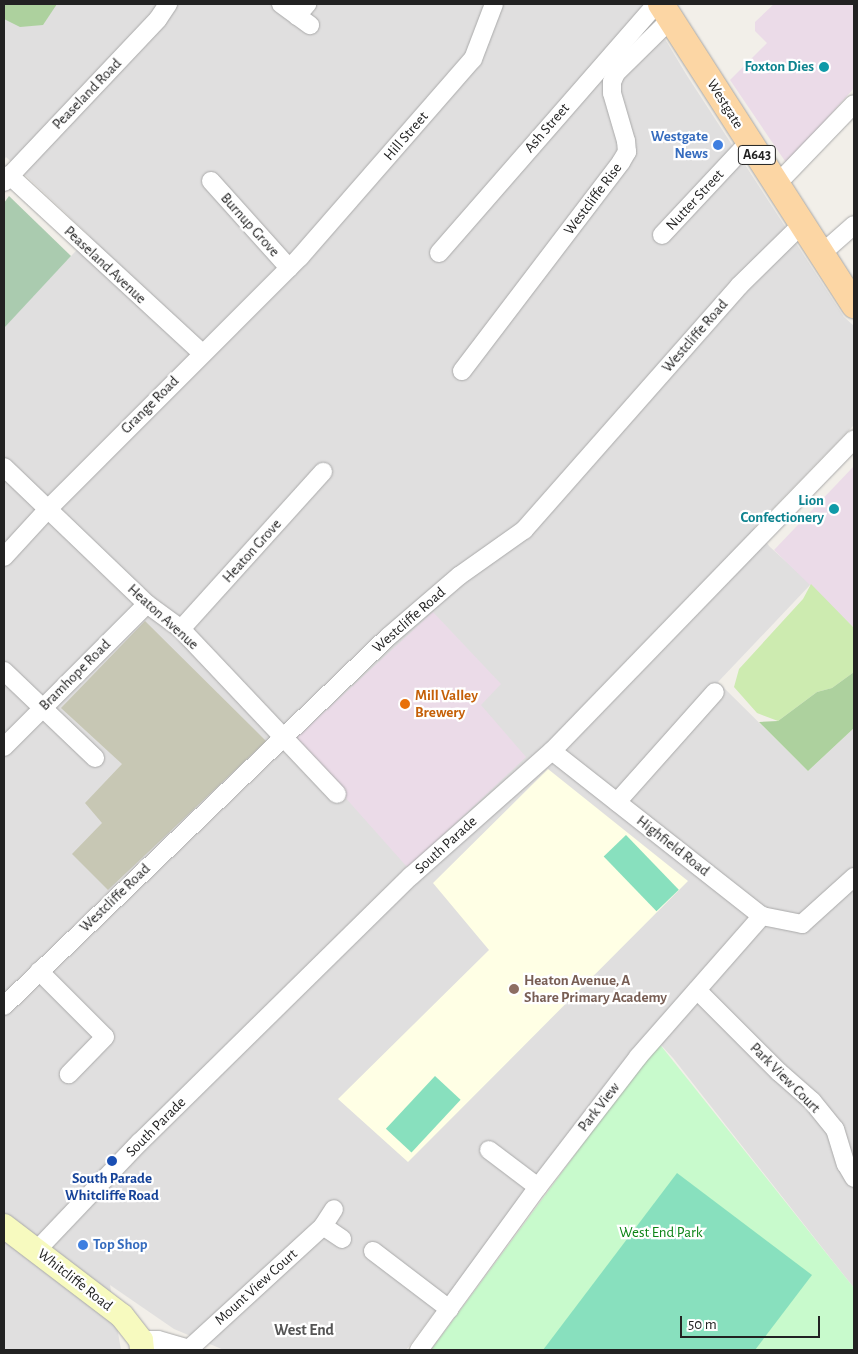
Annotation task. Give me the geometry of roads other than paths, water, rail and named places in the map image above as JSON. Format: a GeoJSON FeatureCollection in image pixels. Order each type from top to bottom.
{"type":"FeatureCollection","features":[{"type":"Feature","properties":{"kind":"main road","name":"Westgate"},"geometry":{"type":"LineString","coordinates":[[663,9],[854,305]]}},
{"type":"Feature","properties":{"kind":"main road","name":"Whitcliffe Road"},"geometry":{"type":"LineString","coordinates":[[4,1226],[122,1316],[141,1345]]}},
{"type":"Feature","properties":{"kind":"street","name":"Peaseland Road"},"geometry":{"type":"LineString","coordinates":[[6,178],[158,19],[168,4]]}},
{"type":"Feature","properties":{"kind":"street"},"geometry":{"type":"LineString","coordinates":[[281,4],[305,15]]}},
{"type":"Feature","properties":{"kind":"street","name":"Hill Street"},"geometry":{"type":"LineString","coordinates":[[295,262],[473,59],[494,4]]}},
{"type":"Feature","properties":{"kind":"street","name":"Ash Street"},"geometry":{"type":"LineString","coordinates":[[439,253],[663,9]]}},
{"type":"Feature","properties":{"kind":"street","name":"Westcliffe Rise"},"geometry":{"type":"LineString","coordinates":[[462,371],[627,152],[626,141],[612,93],[612,82],[663,9]]}},
{"type":"Feature","properties":{"kind":"street"},"geometry":{"type":"LineString","coordinates":[[776,185],[854,104]]}},
{"type":"Feature","properties":{"kind":"street","name":"Nutter Street"},"geometry":{"type":"LineString","coordinates":[[662,235],[749,142]]}},
{"type":"Feature","properties":{"kind":"street","name":"Peaseland Avenue"},"geometry":{"type":"LineString","coordinates":[[6,178],[202,353]]}},
{"type":"Feature","properties":{"kind":"street","name":"Burnup Grove"},"geometry":{"type":"LineString","coordinates":[[211,181],[295,262]]}},
{"type":"Feature","properties":{"kind":"street","name":"Westcliffe Road"},"geometry":{"type":"LineString","coordinates":[[4,1006],[282,736],[388,637],[459,576],[524,530],[739,286],[802,224]]}},
{"type":"Feature","properties":{"kind":"street"},"geometry":{"type":"LineString","coordinates":[[820,255],[854,225]]}},
{"type":"Feature","properties":{"kind":"street","name":"Grange Road"},"geometry":{"type":"LineString","coordinates":[[4,557],[47,510],[295,262]]}},
{"type":"Feature","properties":{"kind":"street","name":"South Parade"},"geometry":{"type":"LineString","coordinates":[[37,1250],[140,1142],[411,876],[552,750],[854,439]]}},
{"type":"Feature","properties":{"kind":"street","name":"Heaton Avenue"},"geometry":{"type":"LineString","coordinates":[[4,467],[147,604],[181,629],[337,794]]}},
{"type":"Feature","properties":{"kind":"street","name":"Heaton Grove"},"geometry":{"type":"LineString","coordinates":[[181,629],[324,472]]}},
{"type":"Feature","properties":{"kind":"street","name":"Bramhope Road"},"geometry":{"type":"LineString","coordinates":[[4,747],[147,604]]}},
{"type":"Feature","properties":{"kind":"street"},"geometry":{"type":"LineString","coordinates":[[4,671],[95,758]]}},
{"type":"Feature","properties":{"kind":"street"},"geometry":{"type":"LineString","coordinates":[[617,802],[715,692]]}},
{"type":"Feature","properties":{"kind":"street","name":"Highfield Road"},"geometry":{"type":"LineString","coordinates":[[552,750],[762,916],[802,924],[854,877]]}},
{"type":"Feature","properties":{"kind":"street","name":"Park View"},"geometry":{"type":"LineString","coordinates":[[419,1350],[538,1187],[638,1057],[762,916]]}},
{"type":"Feature","properties":{"kind":"street"},"geometry":{"type":"LineString","coordinates":[[39,971],[105,1037],[69,1074]]}},
{"type":"Feature","properties":{"kind":"street","name":"Park View Court"},"geometry":{"type":"LineString","coordinates":[[697,990],[779,1072],[812,1101],[835,1130],[846,1164],[854,1178]]}},
{"type":"Feature","properties":{"kind":"street"},"geometry":{"type":"LineString","coordinates":[[489,1150],[538,1187]]}},
{"type":"Feature","properties":{"kind":"street","name":"Mount View Court"},"geometry":{"type":"LineString","coordinates":[[190,1349],[323,1226],[334,1209]]}},
{"type":"Feature","properties":{"kind":"street"},"geometry":{"type":"LineString","coordinates":[[323,1226],[342,1239]]}},
{"type":"Feature","properties":{"kind":"street"},"geometry":{"type":"LineString","coordinates":[[373,1251],[449,1309]]}},
{"type":"Feature","properties":{"kind":"street"},"geometry":{"type":"LineString","coordinates":[[141,1345],[158,1340],[190,1349]]}},
{"type":"Feature","properties":{"kind":"place","name":"Foxton Dies"},"geometry":{"type":"Point","coordinates":[824,67]}},
{"type":"Feature","properties":{"kind":"place","name":"Westgate News"},"geometry":{"type":"Point","coordinates":[718,145]}},
{"type":"Feature","properties":{"kind":"place","name":"Lion Confectionery"},"geometry":{"type":"Point","coordinates":[834,509]}},
{"type":"Feature","properties":{"kind":"place","name":"Mill Valley Brewery"},"geometry":{"type":"Point","coordinates":[405,704]}},
{"type":"Feature","properties":{"kind":"place","name":"Heaton Avenue, A Share Primary Academy"},"geometry":{"type":"Point","coordinates":[514,989]}},
{"type":"Feature","properties":{"kind":"place","name":"South Parade Whitcliffe Road"},"geometry":{"type":"Point","coordinates":[112,1161]}},
{"type":"Feature","properties":{"kind":"place","name":"Top Shop"},"geometry":{"type":"Point","coordinates":[83,1245]}},
{"type":"Feature","properties":{"kind":"district","name":"West End"},"geometry":{"type":"Point","coordinates":[304,1330]}},
{"type":"Feature","properties":{"kind":"park label","name":"West End Park"},"geometry":{"type":"Point","coordinates":[661,1233]}}]}
